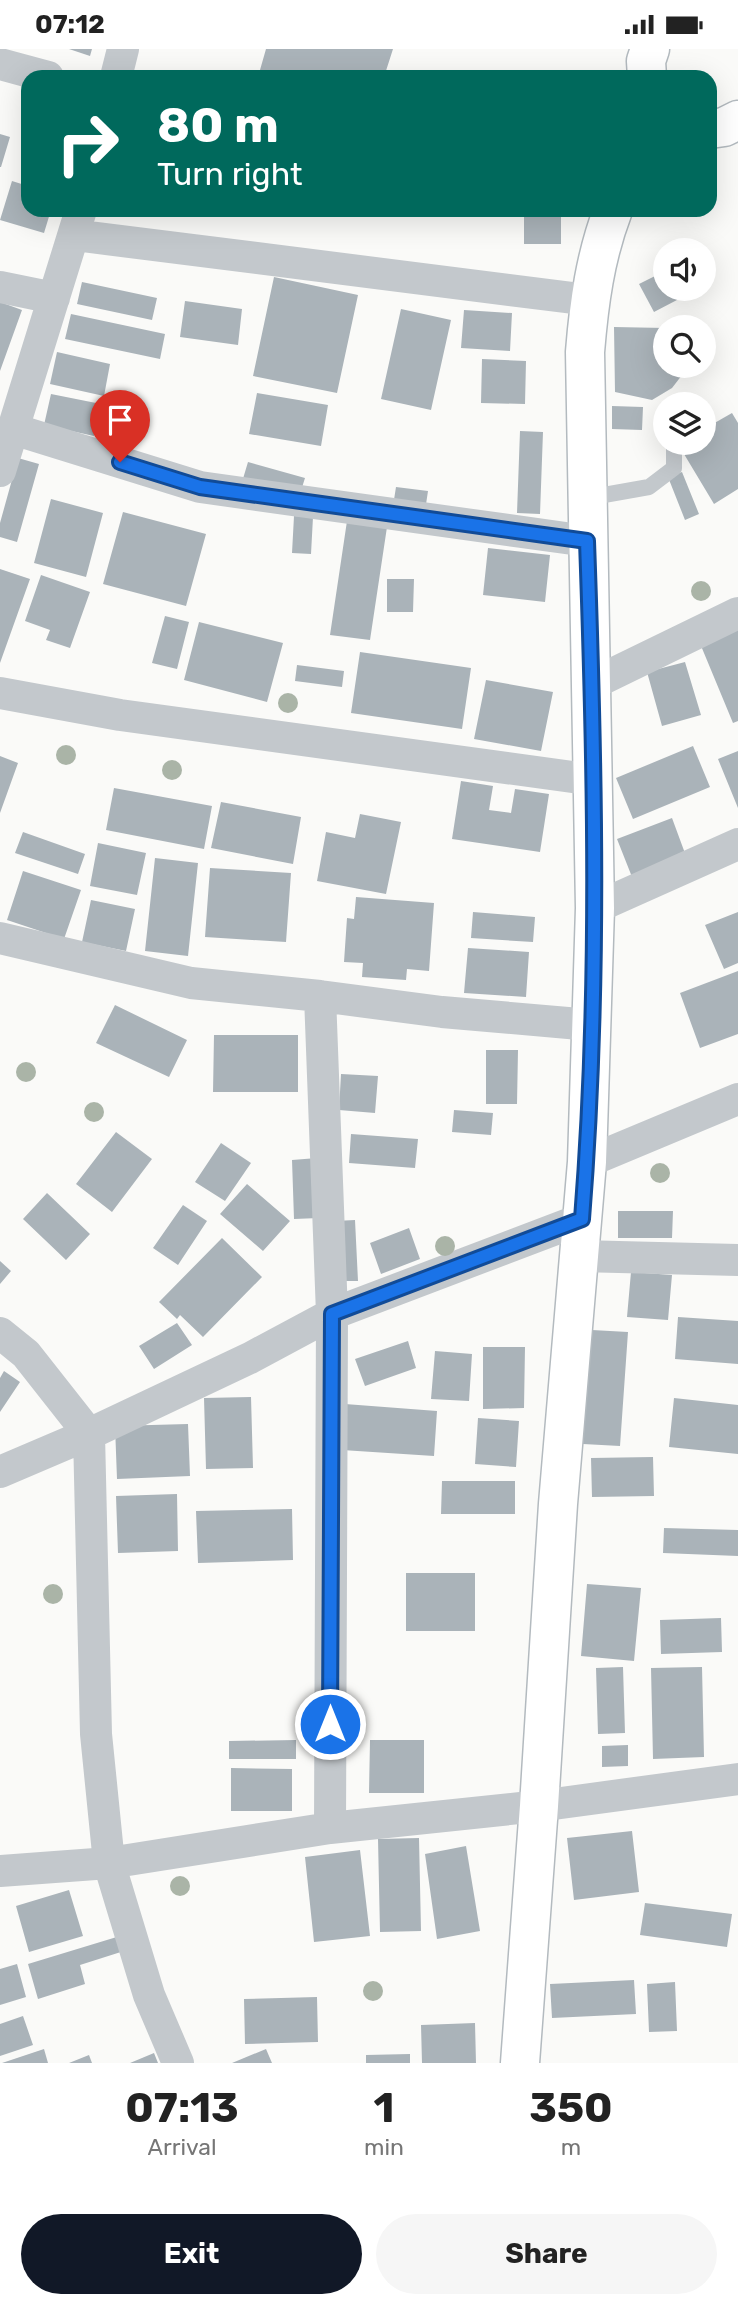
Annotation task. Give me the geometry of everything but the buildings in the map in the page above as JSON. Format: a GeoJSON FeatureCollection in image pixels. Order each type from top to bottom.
{"type":"FeatureCollection","features":[{"type":"Feature","properties":{"kind":"street"},"geometry":{"type":"LineString","coordinates":[[118,70],[123,49]]}},
{"type":"Feature","properties":{"kind":"street"},"geometry":{"type":"LineString","coordinates":[[647,70],[650,49]]}},
{"type":"Feature","properties":{"kind":"street"},"geometry":{"type":"LineString","coordinates":[[0,64],[22,70]]}},
{"type":"Feature","properties":{"kind":"street"},"geometry":{"type":"LineString","coordinates":[[520,2063],[558,1504],[587,1162],[595,908],[585,352],[589,300],[596,263],[611,217]]}},
{"type":"Feature","properties":{"kind":"street"},"geometry":{"type":"LineString","coordinates":[[0,471],[77,222],[589,300]]}},
{"type":"Feature","properties":{"kind":"street"},"geometry":{"type":"LineString","coordinates":[[0,288],[54,298]]}},
{"type":"Feature","properties":{"kind":"street"},"geometry":{"type":"LineString","coordinates":[[13,429],[200,487],[587,541]]}},
{"type":"Feature","properties":{"kind":"street"},"geometry":{"type":"LineString","coordinates":[[593,684],[738,613]]}},
{"type":"Feature","properties":{"kind":"street"},"geometry":{"type":"LineString","coordinates":[[0,693],[120,715],[594,780]]}},
{"type":"Feature","properties":{"kind":"street"},"geometry":{"type":"LineString","coordinates":[[595,908],[738,844]]}},
{"type":"Feature","properties":{"kind":"street"},"geometry":{"type":"LineString","coordinates":[[0,938],[191,983],[442,1012],[591,1025]]}},
{"type":"Feature","properties":{"kind":"street"},"geometry":{"type":"LineString","coordinates":[[320,996],[332,1314],[330,1828]]}},
{"type":"Feature","properties":{"kind":"street"},"geometry":{"type":"LineString","coordinates":[[587,1162],[738,1099]]}},
{"type":"Feature","properties":{"kind":"street"},"geometry":{"type":"LineString","coordinates":[[0,1472],[89,1434],[250,1358],[332,1314],[580,1238],[738,1260]]}},
{"type":"Feature","properties":{"kind":"street"},"geometry":{"type":"LineString","coordinates":[[0,1333],[26,1354],[89,1434],[96,1734],[109,1863],[149,1995],[178,2063]]}},
{"type":"Feature","properties":{"kind":"street"},"geometry":{"type":"LineString","coordinates":[[0,1871],[109,1863],[330,1828],[539,1806],[738,1779]]}},
{"type":"Feature","properties":{"kind":"lane"},"geometry":{"type":"LineString","coordinates":[[587,498],[649,487],[674,468],[674,455]]}},
{"type":"Feature","properties":{"kind":"route"},"geometry":{"type":"LineString","coordinates":[[120,462],[200,487],[587,541],[593,684],[595,908],[587,1162],[582,1219],[332,1314],[330,1724]]}}]}
